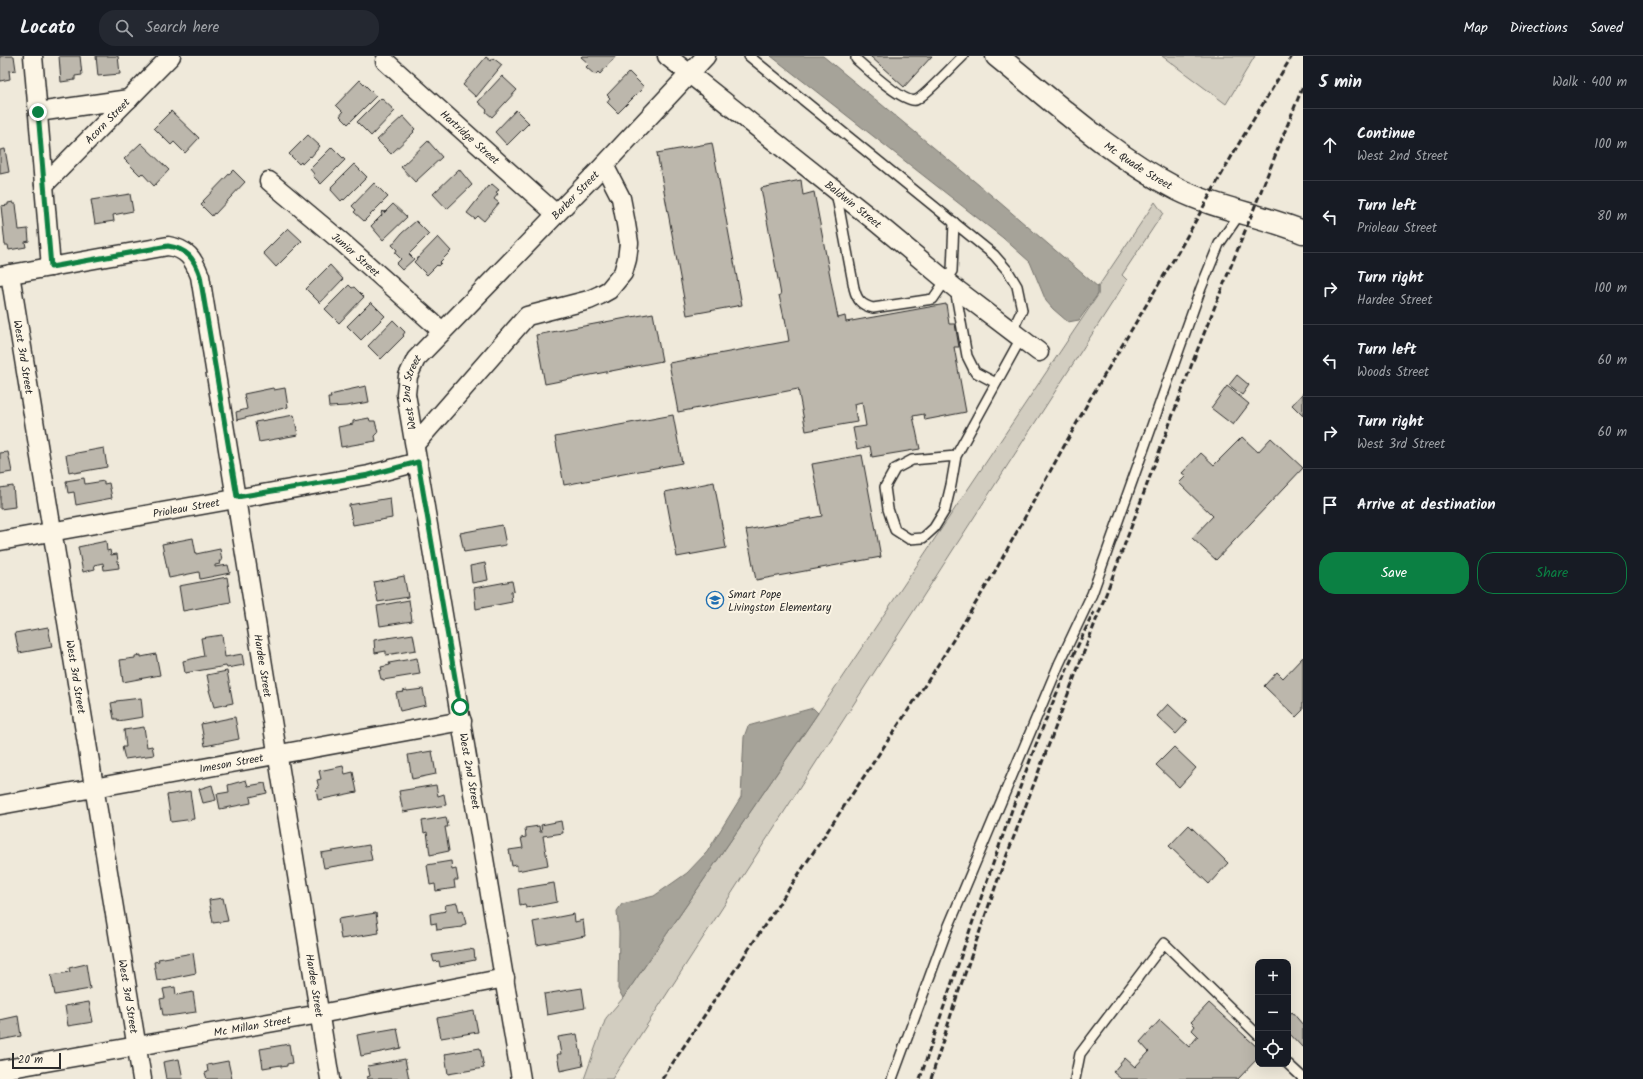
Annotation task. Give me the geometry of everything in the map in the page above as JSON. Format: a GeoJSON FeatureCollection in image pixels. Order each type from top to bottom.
{"type":"FeatureCollection","features":[{"type":"Feature","properties":{"kind":"street"},"geometry":{"type":"LineString","coordinates":[[5,275],[51,267],[33,56]]}},
{"type":"Feature","properties":{"kind":"street","name":"Acorn Street"},"geometry":{"type":"LineString","coordinates":[[44,185],[170,56]]}},
{"type":"Feature","properties":{"kind":"street","name":"Baldwin Street"},"geometry":{"type":"LineString","coordinates":[[667,56],[836,192],[872,219],[950,284],[1039,352]]}},
{"type":"Feature","properties":{"kind":"street","name":"Barber Street"},"geometry":{"type":"LineString","coordinates":[[442,331],[604,165],[706,56]]}},
{"type":"Feature","properties":{"kind":"street","name":"Mc Quade Street"},"geometry":{"type":"LineString","coordinates":[[997,56],[1107,145],[1178,189],[1207,201],[1303,232]]}},
{"type":"Feature","properties":{"kind":"street","name":"Hartridge Street"},"geometry":{"type":"LineString","coordinates":[[385,61],[556,214]]}},
{"type":"Feature","properties":{"kind":"street"},"geometry":{"type":"LineString","coordinates":[[38,112],[129,99]]}},
{"type":"Feature","properties":{"kind":"street"},"geometry":{"type":"LineString","coordinates":[[414,444],[527,316],[589,300],[609,290],[623,273],[629,243],[621,198],[604,165]]}},
{"type":"Feature","properties":{"kind":"street","name":"Junior Street"},"geometry":{"type":"LineString","coordinates":[[269,180],[442,331]]}},
{"type":"Feature","properties":{"kind":"street","name":"Hardee Street"},"geometry":{"type":"LineString","coordinates":[[51,267],[168,246],[179,248],[189,256],[196,265],[200,276],[279,754],[330,1079]]}},
{"type":"Feature","properties":{"kind":"street","name":"West 3rd Street"},"geometry":{"type":"LineString","coordinates":[[5,275],[53,531],[142,1079]]}},
{"type":"Feature","properties":{"kind":"street","name":"West 2nd Street"},"geometry":{"type":"LineString","coordinates":[[442,331],[416,359],[408,376],[406,394],[521,1079]]}},
{"type":"Feature","properties":{"kind":"street","name":"Prioleau Street"},"geometry":{"type":"LineString","coordinates":[[0,541],[237,497],[369,475],[418,462]]}},
{"type":"Feature","properties":{"kind":"street","name":"Imeson Street"},"geometry":{"type":"LineString","coordinates":[[0,805],[462,721]]}},
{"type":"Feature","properties":{"kind":"street","name":"Mc Millan Street"},"geometry":{"type":"LineString","coordinates":[[0,1070],[320,1014],[505,978]]}},
{"type":"Feature","properties":{"kind":"lane"},"geometry":{"type":"LineString","coordinates":[[749,56],[994,255],[1008,271],[1016,286],[1022,310],[1016,335],[996,383],[956,456],[945,510],[934,528],[923,538],[909,539],[895,530],[888,509],[885,487],[895,469],[912,460],[956,456]]}},
{"type":"Feature","properties":{"kind":"lane"},"geometry":{"type":"LineString","coordinates":[[856,56],[856,59],[888,87],[910,100],[916,100],[963,56]]}},
{"type":"Feature","properties":{"kind":"lane"},"geometry":{"type":"LineString","coordinates":[[836,192],[854,288],[857,298],[864,305],[873,308],[933,299],[950,284]]}},
{"type":"Feature","properties":{"kind":"lane"},"geometry":{"type":"LineString","coordinates":[[892,1079],[944,935],[1059,664],[1092,594],[1201,288],[1219,244],[1241,212]]}},
{"type":"Feature","properties":{"kind":"lane"},"geometry":{"type":"LineString","coordinates":[[954,222],[950,284],[967,356],[975,372],[996,383]]}},
{"type":"Feature","properties":{"kind":"lane"},"geometry":{"type":"LineString","coordinates":[[1075,1079],[1080,1054],[1164,943],[1255,1031]]}},
{"type":"Feature","properties":{"kind":"lane"},"geometry":{"type":"LineString","coordinates":[[1291,1067],[1303,1078]]}},
{"type":"Feature","properties":{"kind":"shaded area"},"geometry":{"type":"Polygon","coordinates":[[[771,56],[823,56],[991,195],[1098,287],[1098,294],[1079,320],[1068,322],[1053,309],[1046,301],[1030,262],[1003,238],[771,56]]]}},
{"type":"Feature","properties":{"kind":"shaded area"},"geometry":{"type":"Polygon","coordinates":[[[1162,56],[1255,56],[1226,104],[1162,56]]]}},
{"type":"Feature","properties":{"kind":"shaded area"},"geometry":{"type":"Polygon","coordinates":[[[1155,202],[1163,213],[1122,275],[1127,280],[612,1079],[584,1079],[606,1018],[623,998],[818,713],[1098,295],[1098,287],[1155,202]]]}},
{"type":"Feature","properties":{"kind":"shaded area"},"geometry":{"type":"Polygon","coordinates":[[[813,708],[818,713],[623,998],[618,989],[619,933],[617,911],[622,904],[654,896],[687,873],[707,852],[741,797],[744,737],[748,726],[813,708]]]}},
{"type":"Feature","properties":{"kind":"building"},"geometry":{"type":"Polygon","coordinates":[[[0,56],[14,56],[16,70],[9,71],[10,79],[0,81],[0,56]]]}},
{"type":"Feature","properties":{"kind":"building"},"geometry":{"type":"Polygon","coordinates":[[[59,56],[80,56],[82,75],[75,76],[75,80],[61,82],[59,56]]]}},
{"type":"Feature","properties":{"kind":"building"},"geometry":{"type":"Polygon","coordinates":[[[96,56],[118,56],[120,74],[98,76],[96,56]]]}},
{"type":"Feature","properties":{"kind":"building"},"geometry":{"type":"Polygon","coordinates":[[[616,56],[600,74],[598,72],[595,75],[586,67],[589,64],[581,57],[616,56]]]}},
{"type":"Feature","properties":{"kind":"building"},"geometry":{"type":"Polygon","coordinates":[[[870,56],[932,56],[904,87],[870,56]]]}},
{"type":"Feature","properties":{"kind":"building"},"geometry":{"type":"Polygon","coordinates":[[[486,57],[491,61],[493,58],[502,65],[476,97],[463,85],[486,57]]]}},
{"type":"Feature","properties":{"kind":"building"},"geometry":{"type":"Polygon","coordinates":[[[629,72],[644,87],[618,113],[607,102],[610,98],[607,95],[629,72]]]}},
{"type":"Feature","properties":{"kind":"building"},"geometry":{"type":"Polygon","coordinates":[[[502,76],[517,90],[492,117],[478,102],[502,76]]]}},
{"type":"Feature","properties":{"kind":"building"},"geometry":{"type":"Polygon","coordinates":[[[360,80],[376,96],[348,124],[340,116],[343,112],[336,105],[360,80]]]}},
{"type":"Feature","properties":{"kind":"building"},"geometry":{"type":"Polygon","coordinates":[[[381,98],[395,111],[371,136],[357,122],[381,98]]]}},
{"type":"Feature","properties":{"kind":"building"},"geometry":{"type":"Polygon","coordinates":[[[516,110],[529,123],[507,145],[495,132],[516,110]]]}},
{"type":"Feature","properties":{"kind":"building"},"geometry":{"type":"Polygon","coordinates":[[[171,111],[199,138],[185,153],[174,142],[171,145],[154,128],[171,111]]]}},
{"type":"Feature","properties":{"kind":"building"},"geometry":{"type":"Polygon","coordinates":[[[403,116],[415,129],[413,131],[414,132],[391,154],[377,140],[403,116]]]}},
{"type":"Feature","properties":{"kind":"building"},"geometry":{"type":"Polygon","coordinates":[[[308,135],[320,146],[311,157],[310,156],[302,164],[301,162],[299,164],[289,154],[308,135]]]}},
{"type":"Feature","properties":{"kind":"building"},"geometry":{"type":"Polygon","coordinates":[[[428,141],[442,157],[415,182],[401,167],[428,141]]]}},
{"type":"Feature","properties":{"kind":"building"},"geometry":{"type":"Polygon","coordinates":[[[141,143],[169,170],[154,186],[142,173],[140,175],[124,159],[141,143]]]}},
{"type":"Feature","properties":{"kind":"building"},"geometry":{"type":"Polygon","coordinates":[[[712,143],[742,305],[687,315],[657,153],[712,143]]]}},
{"type":"Feature","properties":{"kind":"building"},"geometry":{"type":"Polygon","coordinates":[[[332,147],[345,160],[321,184],[313,176],[314,174],[310,169],[332,147]]]}},
{"type":"Feature","properties":{"kind":"building"},"geometry":{"type":"Polygon","coordinates":[[[5,149],[9,172],[0,174],[0,150],[5,149]]]}},
{"type":"Feature","properties":{"kind":"building"},"geometry":{"type":"Polygon","coordinates":[[[354,164],[367,177],[344,200],[343,199],[341,201],[331,190],[331,187],[354,164]]]}},
{"type":"Feature","properties":{"kind":"building"},"geometry":{"type":"Polygon","coordinates":[[[459,169],[472,185],[447,209],[433,194],[459,169]]]}},
{"type":"Feature","properties":{"kind":"building"},"geometry":{"type":"Polygon","coordinates":[[[233,170],[245,182],[212,216],[201,205],[204,202],[203,201],[233,170]]]}},
{"type":"Feature","properties":{"kind":"building"},"geometry":{"type":"Polygon","coordinates":[[[801,180],[803,195],[814,192],[838,318],[845,316],[846,322],[946,304],[949,324],[955,324],[959,347],[954,347],[966,412],[925,420],[924,414],[913,416],[920,449],[872,457],[870,446],[857,449],[853,428],[866,426],[862,402],[854,404],[857,422],[806,431],[798,389],[678,412],[669,363],[789,341],[779,295],[781,295],[761,188],[801,180]]]}},
{"type":"Feature","properties":{"kind":"building"},"geometry":{"type":"Polygon","coordinates":[[[374,183],[388,197],[364,221],[354,212],[356,210],[352,206],[374,183]]]}},
{"type":"Feature","properties":{"kind":"building"},"geometry":{"type":"Polygon","coordinates":[[[492,184],[499,190],[496,192],[498,194],[494,199],[499,203],[484,221],[478,216],[475,219],[467,213],[488,186],[489,187],[492,184]]]}},
{"type":"Feature","properties":{"kind":"building"},"geometry":{"type":"Polygon","coordinates":[[[130,194],[133,211],[113,215],[114,221],[95,224],[91,200],[130,194]]]}},
{"type":"Feature","properties":{"kind":"building"},"geometry":{"type":"Polygon","coordinates":[[[13,202],[16,204],[19,230],[28,229],[29,241],[25,242],[26,247],[9,250],[8,245],[5,245],[1,206],[8,205],[8,203],[13,202]]]}},
{"type":"Feature","properties":{"kind":"building"},"geometry":{"type":"Polygon","coordinates":[[[393,204],[407,217],[383,240],[371,226],[382,215],[381,213],[383,211],[384,213],[393,204]]]}},
{"type":"Feature","properties":{"kind":"building"},"geometry":{"type":"Polygon","coordinates":[[[416,221],[429,234],[409,254],[414,259],[402,270],[396,264],[401,259],[395,253],[397,250],[392,245],[402,233],[416,221]]]}},
{"type":"Feature","properties":{"kind":"building"},"geometry":{"type":"Polygon","coordinates":[[[288,228],[302,241],[276,267],[263,253],[288,228]]]}},
{"type":"Feature","properties":{"kind":"building"},"geometry":{"type":"Polygon","coordinates":[[[438,237],[451,251],[438,266],[437,265],[427,275],[414,262],[438,237]]]}},
{"type":"Feature","properties":{"kind":"building"},"geometry":{"type":"Polygon","coordinates":[[[330,265],[343,279],[320,303],[306,289],[330,265]]]}},
{"type":"Feature","properties":{"kind":"building"},"geometry":{"type":"Polygon","coordinates":[[[349,285],[352,288],[354,287],[364,297],[339,323],[325,309],[349,285]]]}},
{"type":"Feature","properties":{"kind":"building"},"geometry":{"type":"Polygon","coordinates":[[[371,302],[385,316],[361,340],[347,326],[371,302]]]}},
{"type":"Feature","properties":{"kind":"building"},"geometry":{"type":"Polygon","coordinates":[[[653,313],[662,361],[545,384],[536,335],[653,313]]]}},
{"type":"Feature","properties":{"kind":"building"},"geometry":{"type":"Polygon","coordinates":[[[393,320],[405,332],[403,335],[404,336],[381,359],[368,346],[393,320]]]}},
{"type":"Feature","properties":{"kind":"building"},"geometry":{"type":"Polygon","coordinates":[[[1237,375],[1249,385],[1242,395],[1229,385],[1237,375]]]}},
{"type":"Feature","properties":{"kind":"building"},"geometry":{"type":"Polygon","coordinates":[[[366,386],[369,402],[329,407],[328,398],[331,398],[330,395],[366,386]]]}},
{"type":"Feature","properties":{"kind":"building"},"geometry":{"type":"Polygon","coordinates":[[[1227,386],[1249,404],[1233,425],[1211,408],[1227,386]]]}},
{"type":"Feature","properties":{"kind":"building"},"geometry":{"type":"Polygon","coordinates":[[[273,388],[274,390],[285,388],[288,407],[237,420],[236,412],[247,409],[244,394],[273,388]]]}},
{"type":"Feature","properties":{"kind":"building"},"geometry":{"type":"Polygon","coordinates":[[[1303,393],[1303,416],[1292,405],[1303,393]]]}},
{"type":"Feature","properties":{"kind":"building"},"geometry":{"type":"Polygon","coordinates":[[[294,415],[298,435],[259,442],[255,422],[294,415]]]}},
{"type":"Feature","properties":{"kind":"building"},"geometry":{"type":"Polygon","coordinates":[[[673,415],[682,463],[564,485],[555,437],[673,415]]]}},
{"type":"Feature","properties":{"kind":"building"},"geometry":{"type":"Polygon","coordinates":[[[369,418],[370,421],[375,421],[378,433],[375,436],[376,441],[341,447],[338,427],[353,424],[353,421],[369,418]]]}},
{"type":"Feature","properties":{"kind":"building"},"geometry":{"type":"Polygon","coordinates":[[[1242,437],[1258,452],[1271,438],[1303,468],[1216,560],[1192,538],[1213,516],[1179,483],[1186,476],[1182,473],[1201,453],[1214,465],[1242,437]]]}},
{"type":"Feature","properties":{"kind":"building"},"geometry":{"type":"Polygon","coordinates":[[[104,448],[107,467],[74,473],[73,471],[69,472],[66,455],[104,448]]]}},
{"type":"Feature","properties":{"kind":"building"},"geometry":{"type":"Polygon","coordinates":[[[8,452],[12,472],[0,474],[0,453],[8,452]]]}},
{"type":"Feature","properties":{"kind":"building"},"geometry":{"type":"Polygon","coordinates":[[[862,455],[881,557],[756,580],[746,530],[822,516],[812,464],[862,455]]]}},
{"type":"Feature","properties":{"kind":"building"},"geometry":{"type":"Polygon","coordinates":[[[84,478],[85,484],[104,481],[104,484],[109,483],[112,498],[76,505],[74,492],[68,493],[66,481],[84,478]]]}},
{"type":"Feature","properties":{"kind":"building"},"geometry":{"type":"Polygon","coordinates":[[[714,482],[726,548],[677,557],[665,492],[714,482]]]}},
{"type":"Feature","properties":{"kind":"building"},"geometry":{"type":"Polygon","coordinates":[[[13,486],[15,507],[0,509],[0,488],[13,486]]]}},
{"type":"Feature","properties":{"kind":"building"},"geometry":{"type":"Polygon","coordinates":[[[390,498],[392,518],[353,525],[349,505],[390,498]]]}},
{"type":"Feature","properties":{"kind":"building"},"geometry":{"type":"Polygon","coordinates":[[[502,525],[506,545],[464,552],[460,533],[502,525]]]}},
{"type":"Feature","properties":{"kind":"building"},"geometry":{"type":"Polygon","coordinates":[[[193,538],[196,554],[220,549],[222,561],[219,561],[220,564],[215,565],[215,567],[228,565],[230,573],[200,579],[199,572],[169,578],[162,544],[193,538]]]}},
{"type":"Feature","properties":{"kind":"building"},"geometry":{"type":"Polygon","coordinates":[[[106,541],[107,551],[110,550],[111,555],[117,554],[119,568],[104,570],[103,563],[94,565],[95,569],[83,572],[78,547],[106,541]]]}},
{"type":"Feature","properties":{"kind":"building"},"geometry":{"type":"Polygon","coordinates":[[[485,563],[488,580],[472,583],[470,566],[485,563]]]}},
{"type":"Feature","properties":{"kind":"building"},"geometry":{"type":"Polygon","coordinates":[[[404,576],[408,597],[378,602],[374,582],[404,576]]]}},
{"type":"Feature","properties":{"kind":"building"},"geometry":{"type":"Polygon","coordinates":[[[227,577],[231,602],[183,611],[179,586],[227,577]]]}},
{"type":"Feature","properties":{"kind":"building"},"geometry":{"type":"Polygon","coordinates":[[[512,581],[514,591],[511,592],[512,602],[476,609],[474,588],[512,581]]]}},
{"type":"Feature","properties":{"kind":"building"},"geometry":{"type":"Polygon","coordinates":[[[409,600],[412,621],[380,626],[377,606],[409,600]]]}},
{"type":"Feature","properties":{"kind":"building"},"geometry":{"type":"Polygon","coordinates":[[[48,627],[52,647],[19,653],[15,633],[48,627]]]}},
{"type":"Feature","properties":{"kind":"building"},"geometry":{"type":"Polygon","coordinates":[[[413,634],[416,650],[386,655],[386,651],[375,653],[374,640],[413,634]]]}},
{"type":"Feature","properties":{"kind":"building"},"geometry":{"type":"Polygon","coordinates":[[[222,635],[225,657],[242,654],[244,665],[227,668],[226,666],[185,673],[183,661],[204,656],[201,638],[222,635]]]}},
{"type":"Feature","properties":{"kind":"building"},"geometry":{"type":"Polygon","coordinates":[[[156,654],[160,675],[123,682],[120,660],[135,658],[135,656],[141,655],[141,657],[156,654]]]}},
{"type":"Feature","properties":{"kind":"building"},"geometry":{"type":"Polygon","coordinates":[[[1303,657],[1303,710],[1296,717],[1264,686],[1277,672],[1283,678],[1303,657]]]}},
{"type":"Feature","properties":{"kind":"building"},"geometry":{"type":"Polygon","coordinates":[[[417,658],[420,674],[383,680],[381,679],[379,671],[382,670],[381,667],[390,665],[389,663],[417,658]]]}},
{"type":"Feature","properties":{"kind":"building"},"geometry":{"type":"Polygon","coordinates":[[[227,671],[233,703],[214,707],[209,690],[207,675],[227,671]]]}},
{"type":"Feature","properties":{"kind":"building"},"geometry":{"type":"Polygon","coordinates":[[[423,689],[426,705],[400,711],[396,693],[407,690],[423,689]]]}},
{"type":"Feature","properties":{"kind":"building"},"geometry":{"type":"Polygon","coordinates":[[[141,698],[143,717],[118,721],[118,719],[114,719],[111,703],[141,698]]]}},
{"type":"Feature","properties":{"kind":"building"},"geometry":{"type":"Polygon","coordinates":[[[1168,704],[1187,722],[1176,734],[1157,716],[1168,704]]]}},
{"type":"Feature","properties":{"kind":"building"},"geometry":{"type":"Polygon","coordinates":[[[235,717],[239,739],[205,746],[201,724],[235,717]]]}},
{"type":"Feature","properties":{"kind":"building"},"geometry":{"type":"Polygon","coordinates":[[[144,727],[147,747],[152,746],[154,755],[125,759],[122,747],[126,747],[124,730],[144,727]]]}},
{"type":"Feature","properties":{"kind":"building"},"geometry":{"type":"Polygon","coordinates":[[[1174,747],[1196,768],[1179,787],[1156,765],[1174,747]]]}},
{"type":"Feature","properties":{"kind":"building"},"geometry":{"type":"Polygon","coordinates":[[[432,751],[436,774],[412,779],[408,755],[432,751]]]}},
{"type":"Feature","properties":{"kind":"building"},"geometry":{"type":"Polygon","coordinates":[[[343,766],[345,774],[353,772],[357,792],[318,800],[316,789],[319,788],[317,780],[321,779],[319,771],[343,766]]]}},
{"type":"Feature","properties":{"kind":"building"},"geometry":{"type":"Polygon","coordinates":[[[246,780],[248,786],[265,783],[267,793],[250,797],[251,803],[220,809],[217,794],[229,792],[228,785],[246,780]]]}},
{"type":"Feature","properties":{"kind":"building"},"geometry":{"type":"Polygon","coordinates":[[[212,785],[216,800],[203,803],[199,789],[212,785]]]}},
{"type":"Feature","properties":{"kind":"building"},"geometry":{"type":"Polygon","coordinates":[[[436,785],[438,796],[444,794],[446,805],[403,812],[399,791],[436,785]]]}},
{"type":"Feature","properties":{"kind":"building"},"geometry":{"type":"Polygon","coordinates":[[[190,791],[194,819],[171,822],[167,795],[190,791]]]}},
{"type":"Feature","properties":{"kind":"building"},"geometry":{"type":"Polygon","coordinates":[[[446,817],[448,827],[445,827],[449,851],[430,855],[427,832],[424,833],[422,821],[446,817]]]}},
{"type":"Feature","properties":{"kind":"building"},"geometry":{"type":"Polygon","coordinates":[[[561,821],[563,833],[543,836],[548,865],[517,871],[517,865],[512,866],[509,850],[523,848],[521,838],[526,837],[525,828],[539,826],[540,832],[542,832],[541,825],[561,821]]]}},
{"type":"Feature","properties":{"kind":"building"},"geometry":{"type":"Polygon","coordinates":[[[1189,825],[1228,863],[1209,884],[1169,846],[1189,825]]]}},
{"type":"Feature","properties":{"kind":"building"},"geometry":{"type":"Polygon","coordinates":[[[369,845],[372,860],[324,868],[321,853],[369,845]]]}},
{"type":"Feature","properties":{"kind":"building"},"geometry":{"type":"Polygon","coordinates":[[[451,861],[452,870],[456,869],[458,880],[454,880],[455,888],[436,891],[435,884],[430,885],[427,865],[451,861]]]}},
{"type":"Feature","properties":{"kind":"building"},"geometry":{"type":"Polygon","coordinates":[[[554,883],[557,902],[526,908],[525,904],[520,905],[518,889],[554,883]]]}},
{"type":"Feature","properties":{"kind":"building"},"geometry":{"type":"Polygon","coordinates":[[[223,898],[228,921],[213,923],[209,900],[223,898]]]}},
{"type":"Feature","properties":{"kind":"building"},"geometry":{"type":"Polygon","coordinates":[[[457,903],[459,911],[463,910],[466,924],[462,925],[462,927],[437,930],[436,923],[431,924],[430,914],[446,911],[445,905],[457,903]]]}},
{"type":"Feature","properties":{"kind":"building"},"geometry":{"type":"Polygon","coordinates":[[[376,913],[379,933],[341,939],[338,919],[376,913]]]}},
{"type":"Feature","properties":{"kind":"building"},"geometry":{"type":"Polygon","coordinates":[[[574,914],[575,922],[583,920],[585,936],[537,945],[533,922],[574,914]]]}},
{"type":"Feature","properties":{"kind":"building"},"geometry":{"type":"Polygon","coordinates":[[[469,949],[474,950],[475,960],[440,967],[439,961],[434,962],[432,955],[469,949]]]}},
{"type":"Feature","properties":{"kind":"building"},"geometry":{"type":"Polygon","coordinates":[[[193,953],[196,973],[157,981],[154,962],[159,961],[158,959],[193,953]]]}},
{"type":"Feature","properties":{"kind":"building"},"geometry":{"type":"Polygon","coordinates":[[[86,964],[90,989],[55,995],[51,975],[70,972],[69,968],[86,964]]]}},
{"type":"Feature","properties":{"kind":"building"},"geometry":{"type":"Polygon","coordinates":[[[175,987],[176,995],[193,992],[196,1012],[168,1016],[163,1015],[160,999],[165,998],[163,989],[175,987]]]}},
{"type":"Feature","properties":{"kind":"building"},"geometry":{"type":"Polygon","coordinates":[[[582,988],[585,1008],[547,1015],[544,994],[582,988]]]}},
{"type":"Feature","properties":{"kind":"building"},"geometry":{"type":"Polygon","coordinates":[[[89,1002],[93,1022],[68,1026],[65,1006],[89,1002]]]}},
{"type":"Feature","properties":{"kind":"building"},"geometry":{"type":"Polygon","coordinates":[[[1209,1003],[1255,1045],[1255,1061],[1238,1079],[1121,1079],[1113,1072],[1125,1058],[1135,1067],[1149,1052],[1140,1042],[1160,1020],[1189,1047],[1198,1036],[1192,1030],[1195,1026],[1191,1022],[1209,1003]]]}},
{"type":"Feature","properties":{"kind":"building"},"geometry":{"type":"Polygon","coordinates":[[[474,1011],[478,1032],[441,1038],[437,1018],[474,1011]]]}},
{"type":"Feature","properties":{"kind":"building"},"geometry":{"type":"Polygon","coordinates":[[[1292,1012],[1303,1025],[1303,1048],[1291,1035],[1292,1012]]]}},
{"type":"Feature","properties":{"kind":"building"},"geometry":{"type":"Polygon","coordinates":[[[18,1016],[21,1036],[0,1040],[0,1020],[18,1016]]]}},
{"type":"Feature","properties":{"kind":"building"},"geometry":{"type":"Polygon","coordinates":[[[397,1028],[401,1048],[361,1056],[357,1035],[397,1028]]]}},
{"type":"Feature","properties":{"kind":"building"},"geometry":{"type":"Polygon","coordinates":[[[577,1034],[583,1066],[560,1071],[557,1054],[561,1054],[558,1037],[577,1034]]]}},
{"type":"Feature","properties":{"kind":"building"},"geometry":{"type":"Polygon","coordinates":[[[289,1044],[292,1063],[287,1064],[287,1066],[281,1067],[281,1065],[263,1068],[260,1049],[289,1044]]]}},
{"type":"Feature","properties":{"kind":"building"},"geometry":{"type":"Polygon","coordinates":[[[480,1048],[484,1068],[448,1074],[445,1054],[480,1048]]]}},
{"type":"Feature","properties":{"kind":"building"},"geometry":{"type":"Polygon","coordinates":[[[179,1059],[183,1079],[166,1079],[163,1062],[179,1059]]]}},
{"type":"Feature","properties":{"kind":"building"},"geometry":{"type":"Polygon","coordinates":[[[405,1059],[409,1079],[368,1079],[367,1077],[370,1076],[368,1066],[405,1059]]]}},
{"type":"Feature","properties":{"kind":"building"},"geometry":{"type":"Polygon","coordinates":[[[228,1061],[232,1079],[207,1079],[205,1073],[208,1072],[207,1065],[228,1061]]]}},
{"type":"Feature","properties":{"kind":"railway"},"geometry":{"type":"LineString","coordinates":[[662,1079],[931,676],[993,575],[1090,399],[1181,247],[1238,145],[1292,56]]}},
{"type":"Feature","properties":{"kind":"railway"},"geometry":{"type":"LineString","coordinates":[[931,1079],[955,1002],[1002,868],[1193,361],[1303,86]]}},
{"type":"Feature","properties":{"kind":"railway"},"geometry":{"type":"LineString","coordinates":[[920,1079],[970,930],[1022,783],[1055,696],[1094,612]]}},
{"type":"Feature","properties":{"kind":"place","name":"Smart Pope Livingston Elementary"},"geometry":{"type":"Point","coordinates":[715,600]}},
{"type":"Feature","properties":{"kind":"route"},"geometry":{"type":"LineString","coordinates":[[38,112],[51,267],[168,246],[179,248],[189,256],[196,265],[200,276],[237,497],[369,475],[418,462],[460,707]]}}]}
